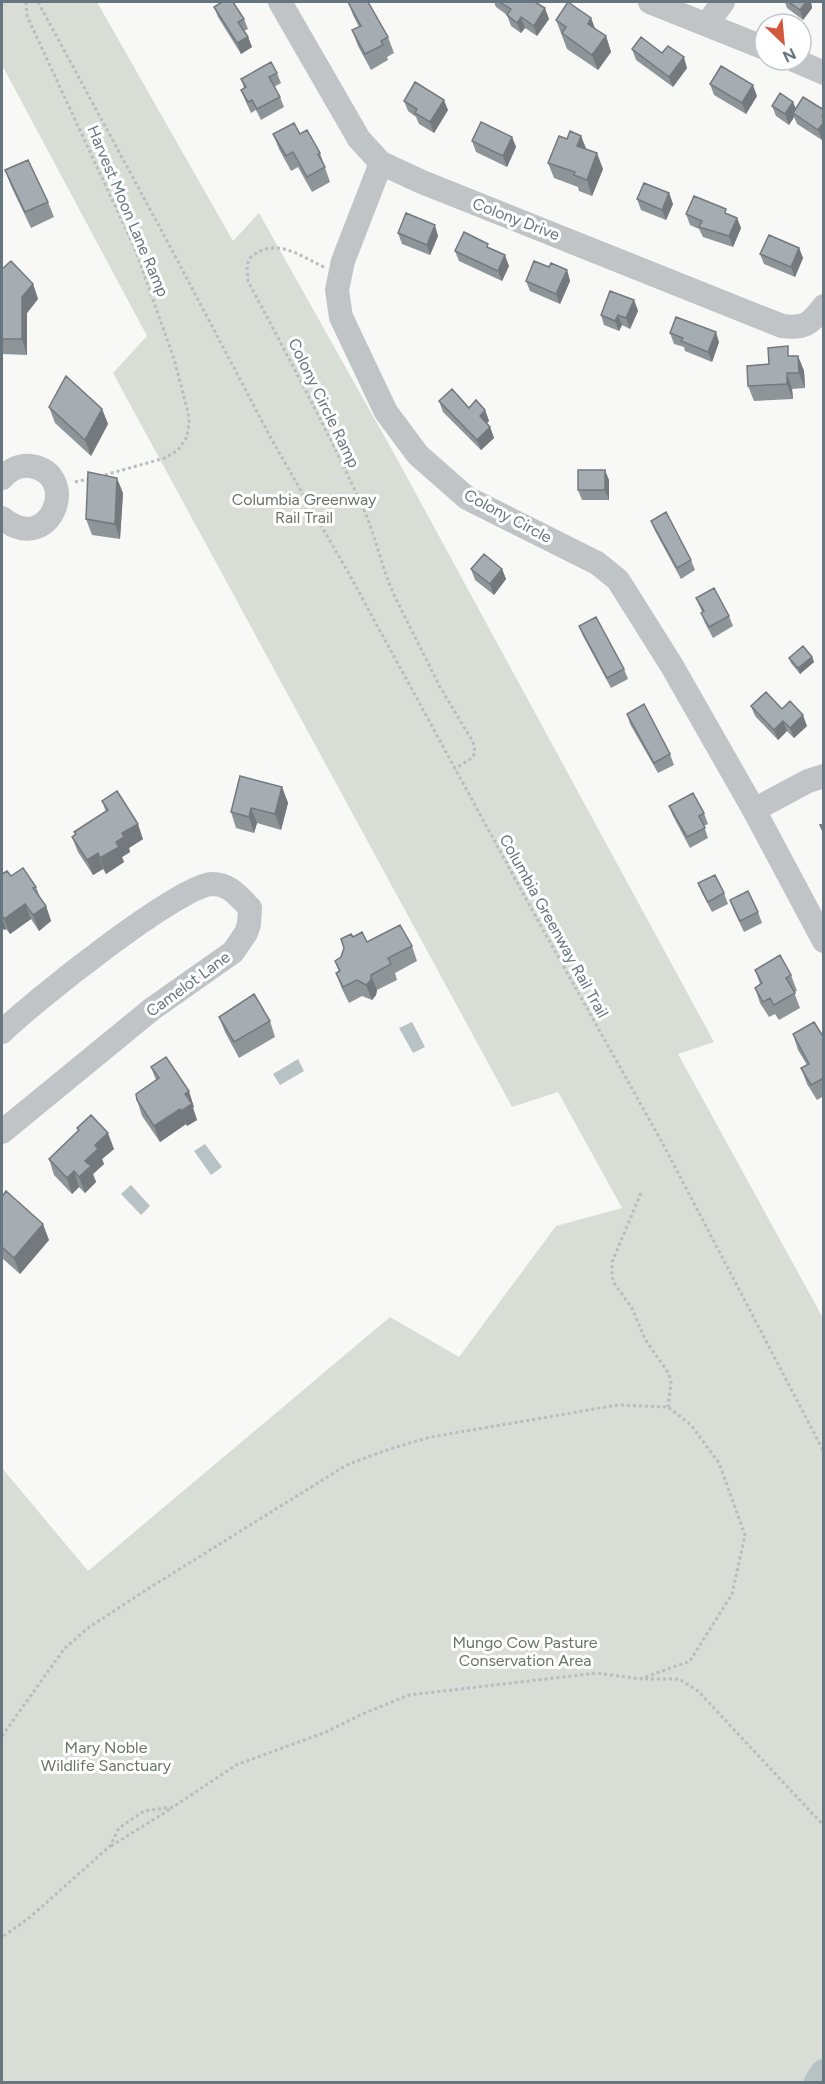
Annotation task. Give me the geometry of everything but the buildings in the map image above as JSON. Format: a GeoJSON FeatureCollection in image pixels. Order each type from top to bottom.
{"type":"FeatureCollection","features":[{"type":"Feature","properties":{"kind":"street","name":"Colony Drive"},"geometry":{"type":"LineString","coordinates":[[280,2],[359,139],[381,163],[422,182],[782,326],[798,328],[809,322],[824,306]]}},
{"type":"Feature","properties":{"kind":"street"},"geometry":{"type":"LineString","coordinates":[[650,2],[753,43]]}},
{"type":"Feature","properties":{"kind":"street"},"geometry":{"type":"LineString","coordinates":[[707,24],[723,2]]}},
{"type":"Feature","properties":{"kind":"street","name":"Colony Circle"},"geometry":{"type":"LineString","coordinates":[[381,163],[339,274],[337,290],[341,316],[387,412],[418,455],[467,498],[597,563],[618,580],[672,666],[754,810],[824,941]]}},
{"type":"Feature","properties":{"kind":"street"},"geometry":{"type":"LineString","coordinates":[[2,478],[17,467],[30,466],[48,475],[56,486],[54,513],[45,523],[32,528],[19,528],[2,518]]}},
{"type":"Feature","properties":{"kind":"street"},"geometry":{"type":"LineString","coordinates":[[754,810],[808,781],[824,776]]}},
{"type":"Feature","properties":{"kind":"street","name":"Camelot Lane"},"geometry":{"type":"LineString","coordinates":[[2,1032],[18,1016],[83,965],[142,922],[185,895],[211,884],[229,887],[250,908],[246,933],[233,952],[152,1009],[4,1125]]}},
{"type":"Feature","properties":{"kind":"path","name":"Harvest Moon Lane Ramp"},"geometry":{"type":"LineString","coordinates":[[26,2],[27,16],[135,249],[174,359],[189,422],[187,437],[183,445],[165,458],[56,486]]}},
{"type":"Feature","properties":{"kind":"path","name":"Columbia Greenway Rail Trail"},"geometry":{"type":"LineString","coordinates":[[38,2],[273,442],[348,572],[454,770],[663,1144],[824,1452]]}},
{"type":"Feature","properties":{"kind":"path","name":"Colony Circle Ramp"},"geometry":{"type":"LineString","coordinates":[[339,274],[289,251],[272,246],[263,248],[250,258],[247,274],[248,281],[292,363],[362,507],[395,597],[440,687],[473,741],[475,751],[473,757],[454,770]]}},
{"type":"Feature","properties":{"kind":"path"},"geometry":{"type":"LineString","coordinates":[[641,1193],[612,1262],[612,1276],[614,1283],[632,1308],[645,1339],[669,1374],[671,1383],[668,1407]]}},
{"type":"Feature","properties":{"kind":"path"},"geometry":{"type":"LineString","coordinates":[[2,1736],[64,1649],[88,1628],[345,1466],[373,1454],[431,1437],[618,1405],[668,1407],[691,1425],[719,1463],[745,1535],[732,1594],[690,1661],[640,1679]]}},
{"type":"Feature","properties":{"kind":"path"},"geometry":{"type":"LineString","coordinates":[[2,1937],[29,1918],[110,1846],[236,1764],[326,1732],[409,1695],[597,1673],[640,1679],[679,1679],[698,1691],[824,1826]]}},
{"type":"Feature","properties":{"kind":"path"},"geometry":{"type":"LineString","coordinates":[[110,1846],[119,1828],[144,1811],[173,1807]]}},
{"type":"Feature","properties":{"kind":"green space"},"geometry":{"type":"Polygon","coordinates":[[[2,2],[97,2],[233,241],[259,213],[396,457],[714,1042],[678,1054],[823,1318],[823,2082],[2,2082],[2,1468],[88,1571],[390,1317],[459,1357],[556,1226],[622,1208],[558,1092],[512,1107],[113,373],[147,336],[2,65],[2,2]]]}},
{"type":"Feature","properties":{"kind":"shaded area"},"geometry":{"type":"Polygon","coordinates":[[[412,1022],[425,1047],[413,1053],[399,1028],[412,1022]]]}},
{"type":"Feature","properties":{"kind":"shaded area"},"geometry":{"type":"Polygon","coordinates":[[[298,1059],[304,1071],[280,1085],[273,1074],[298,1059]]]}},
{"type":"Feature","properties":{"kind":"shaded area"},"geometry":{"type":"Polygon","coordinates":[[[205,1144],[222,1167],[211,1175],[194,1151],[205,1144]]]}},
{"type":"Feature","properties":{"kind":"shaded area"},"geometry":{"type":"Polygon","coordinates":[[[131,1185],[150,1206],[141,1215],[121,1194],[131,1185]]]}},
{"type":"Feature","properties":{"kind":"waterway"},"geometry":{"type":"LineString","coordinates":[[818,2082],[824,2073]]}},
{"type":"Feature","properties":{"kind":"park label","name":"Mungo Cow Pasture Conservation Area"},"geometry":{"type":"Point","coordinates":[525,1651]}},
{"type":"Feature","properties":{"kind":"park label","name":"Mary Noble Wildlife Sanctuary"},"geometry":{"type":"Point","coordinates":[106,1756]}}]}
